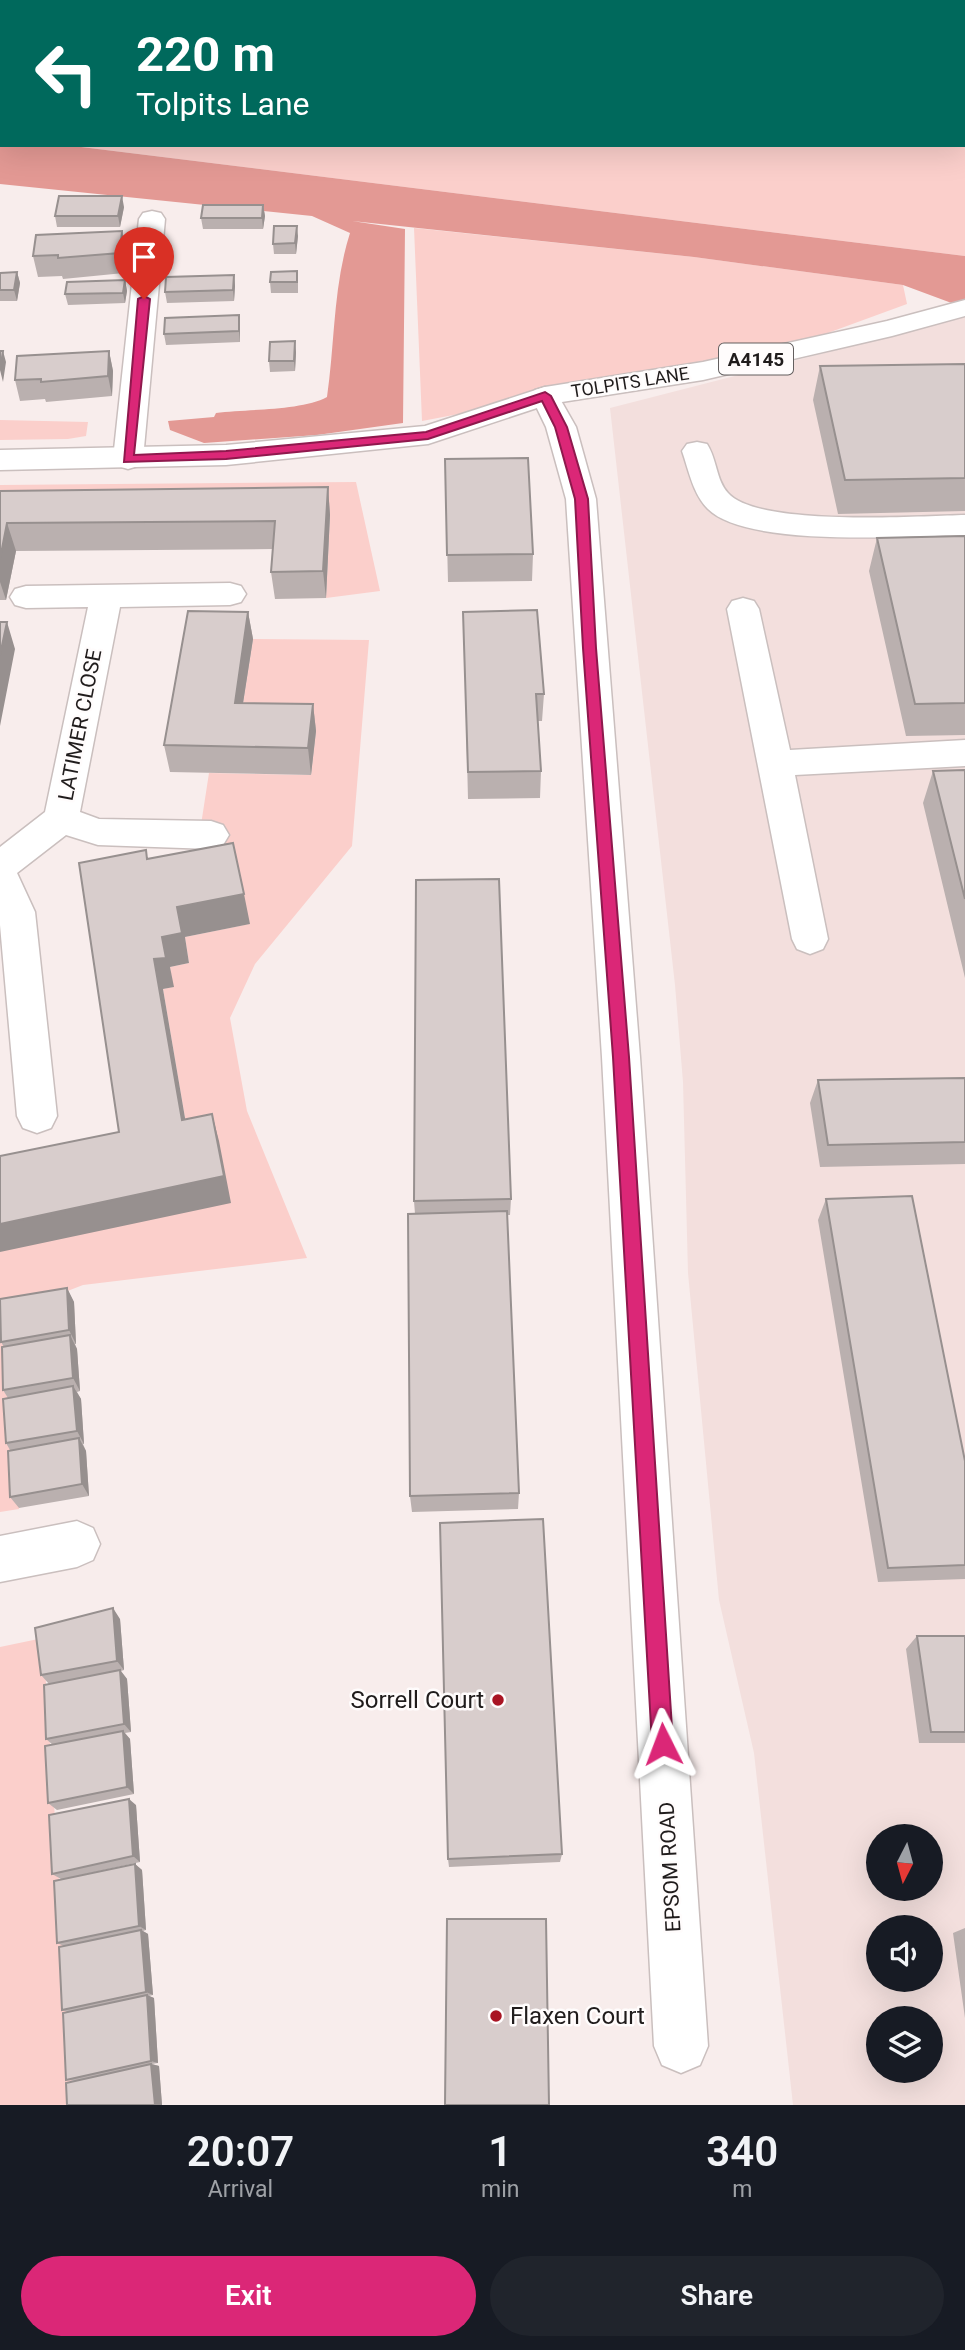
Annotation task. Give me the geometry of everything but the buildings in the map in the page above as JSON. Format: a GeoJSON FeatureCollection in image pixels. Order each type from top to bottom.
{"type":"FeatureCollection","features":[{"type":"Feature","properties":{"kind":"street"},"geometry":{"type":"LineString","coordinates":[[128,459],[152,219]]}},
{"type":"Feature","properties":{"kind":"street","name":"TOLPITS LANE"},"geometry":{"type":"LineString","coordinates":[[0,460],[226,455],[428,436],[545,396],[704,370],[892,328],[965,307]]}},
{"type":"Feature","properties":{"kind":"street","name":"EPSOM ROAD"},"geometry":{"type":"LineString","coordinates":[[545,396],[561,427],[582,499],[589,635],[621,1057],[681,2046]]}},
{"type":"Feature","properties":{"kind":"street"},"geometry":{"type":"LineString","coordinates":[[697,451],[712,494],[725,507],[747,517],[799,525],[965,525]]}},
{"type":"Feature","properties":{"kind":"street"},"geometry":{"type":"LineString","coordinates":[[26,597],[230,594]]}},
{"type":"Feature","properties":{"kind":"street","name":"LATIMER CLOSE"},"geometry":{"type":"LineString","coordinates":[[0,867],[61,819],[106,596]]}},
{"type":"Feature","properties":{"kind":"street"},"geometry":{"type":"LineString","coordinates":[[743,609],[810,939]]}},
{"type":"Feature","properties":{"kind":"street"},"geometry":{"type":"LineString","coordinates":[[776,763],[965,753]]}},
{"type":"Feature","properties":{"kind":"street"},"geometry":{"type":"LineString","coordinates":[[61,819],[98,832],[211,835]]}},
{"type":"Feature","properties":{"kind":"street"},"geometry":{"type":"LineString","coordinates":[[0,875],[17,912],[37,1116]]}},
{"type":"Feature","properties":{"kind":"street"},"geometry":{"type":"LineString","coordinates":[[0,1559],[77,1544]]}},
{"type":"Feature","properties":{"kind":"shaded area"},"geometry":{"type":"Polygon","coordinates":[[[0,147],[81,147],[965,256],[965,308],[903,285],[694,257],[352,221],[405,229],[403,423],[317,435],[204,443],[170,430],[168,421],[214,417],[216,413],[303,405],[327,397],[337,294],[350,233],[312,216],[0,184],[0,147]]]}},
{"type":"Feature","properties":{"kind":"shaded area"},"geometry":{"type":"Polygon","coordinates":[[[81,147],[965,147],[965,256],[81,147]]]}},
{"type":"Feature","properties":{"kind":"shaded area"},"geometry":{"type":"Polygon","coordinates":[[[414,228],[694,257],[903,285],[907,304],[795,345],[739,361],[422,421],[414,228]]]}},
{"type":"Feature","properties":{"kind":"shaded area"},"geometry":{"type":"Polygon","coordinates":[[[965,317],[965,2105],[793,2105],[754,1753],[719,1600],[688,1273],[683,1082],[675,985],[610,408],[965,317]]]}},
{"type":"Feature","properties":{"kind":"shaded area"},"geometry":{"type":"Polygon","coordinates":[[[0,420],[88,422],[86,436],[68,439],[0,440],[0,420]]]}},
{"type":"Feature","properties":{"kind":"shaded area"},"geometry":{"type":"Polygon","coordinates":[[[356,482],[380,591],[326,598],[330,516],[0,519],[0,485],[356,482]]]}},
{"type":"Feature","properties":{"kind":"shaded area"},"geometry":{"type":"Polygon","coordinates":[[[253,639],[369,640],[352,846],[255,964],[230,1018],[247,1111],[307,1258],[83,1285],[8,1314],[19,1509],[0,1512],[0,1252],[190,1147],[163,989],[173,987],[170,967],[189,963],[185,937],[249,924],[192,883],[209,773],[311,775],[316,731],[239,729],[253,639]]]}},
{"type":"Feature","properties":{"kind":"shaded area"},"geometry":{"type":"Polygon","coordinates":[[[43,1638],[74,2105],[0,2105],[0,1647],[43,1638]]]}},
{"type":"Feature","properties":{"kind":"place","name":"Sorrell Court"},"geometry":{"type":"Point","coordinates":[498,1700]}},
{"type":"Feature","properties":{"kind":"place","name":"Flaxen Court"},"geometry":{"type":"Point","coordinates":[496,2016]}},
{"type":"Feature","properties":{"kind":"route"},"geometry":{"type":"LineString","coordinates":[[144,299],[128,459],[226,455],[428,436],[545,396],[561,427],[582,499],[590,648],[621,1057],[663,1744]]}}]}
